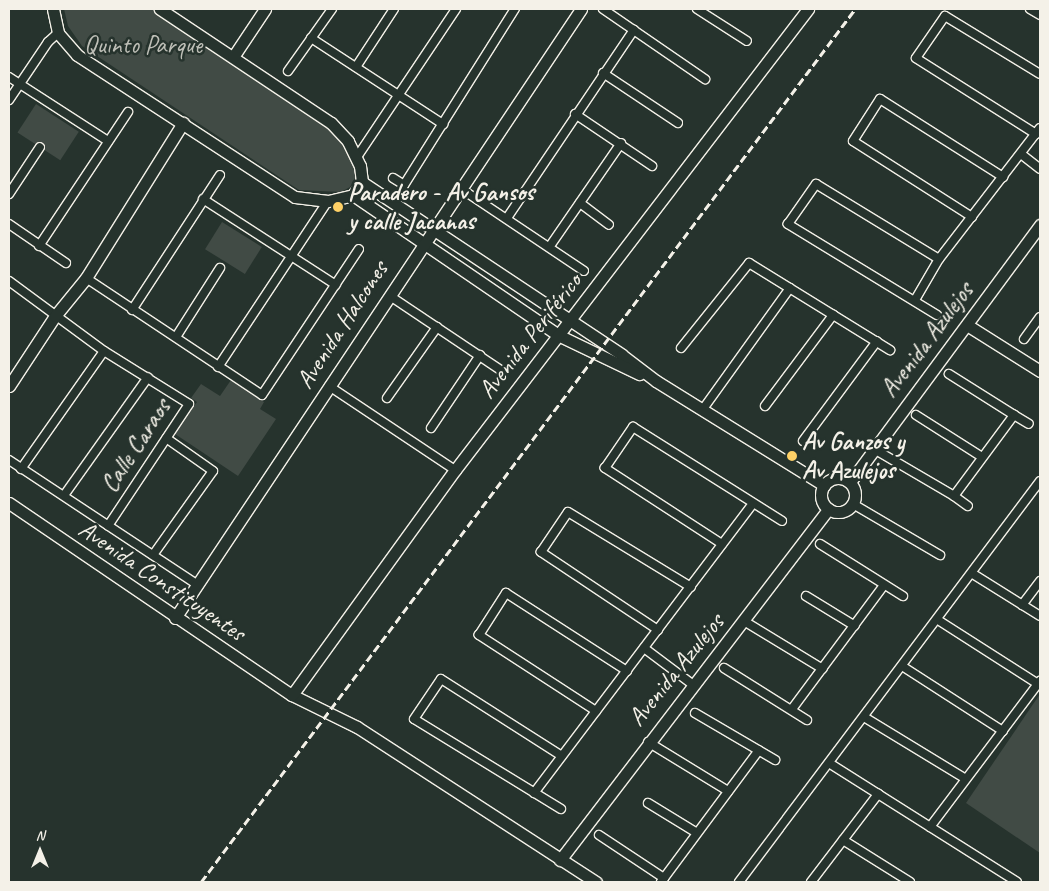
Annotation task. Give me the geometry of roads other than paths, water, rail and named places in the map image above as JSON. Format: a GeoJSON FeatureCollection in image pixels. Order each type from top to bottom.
{"type":"FeatureCollection","features":[{"type":"Feature","properties":{"kind":"main road"},"geometry":{"type":"LineString","coordinates":[[53,9],[58,33],[77,55],[295,197],[328,200],[353,195],[362,182]]}},
{"type":"Feature","properties":{"kind":"main road"},"geometry":{"type":"LineString","coordinates":[[160,9],[331,123],[348,141],[357,157],[362,182],[571,321],[597,339],[619,359],[824,485]]}},
{"type":"Feature","properties":{"kind":"main road"},"geometry":{"type":"LineString","coordinates":[[233,57],[265,9]]}},
{"type":"Feature","properties":{"kind":"main road","name":"Avenida Halcones"},"geometry":{"type":"LineString","coordinates":[[175,618],[192,582],[329,386],[433,228],[582,9]]}},
{"type":"Feature","properties":{"kind":"main road","name":"Avenida Periférico"},"geometry":{"type":"LineString","coordinates":[[292,695],[455,470],[560,336],[808,9]]}},
{"type":"Feature","properties":{"kind":"main road"},"geometry":{"type":"LineString","coordinates":[[9,386],[55,316],[86,278],[183,123]]}},
{"type":"Feature","properties":{"kind":"main road"},"geometry":{"type":"LineString","coordinates":[[353,195],[560,336],[589,350],[619,359]]}},
{"type":"Feature","properties":{"kind":"main road","name":"Avenida Azulejos"},"geometry":{"type":"LineString","coordinates":[[850,482],[1040,225]]}},
{"type":"Feature","properties":{"kind":"main road"},"geometry":{"type":"LineString","coordinates":[[967,325],[1040,372]]}},
{"type":"Feature","properties":{"kind":"main road"},"geometry":{"type":"LineString","coordinates":[[836,478],[850,482],[855,490],[853,504],[839,512],[828,509],[820,495],[824,485],[836,478]]}},
{"type":"Feature","properties":{"kind":"main road","name":"Avenida Constituyentes"},"geometry":{"type":"LineString","coordinates":[[9,503],[175,618],[292,695],[357,727],[596,882]]}},
{"type":"Feature","properties":{"kind":"main road","name":"Avenida Azulejos"},"geometry":{"type":"LineString","coordinates":[[560,860],[648,742],[687,680],[744,621],[828,509]]}},
{"type":"Feature","properties":{"kind":"street"},"geometry":{"type":"LineString","coordinates":[[288,72],[332,9]]}},
{"type":"Feature","properties":{"kind":"street"},"geometry":{"type":"LineString","coordinates":[[356,67],[394,9]]}},
{"type":"Feature","properties":{"kind":"street"},"geometry":{"type":"LineString","coordinates":[[357,157],[456,9]]}},
{"type":"Feature","properties":{"kind":"street"},"geometry":{"type":"LineString","coordinates":[[394,178],[404,185],[515,9]]}},
{"type":"Feature","properties":{"kind":"street"},"geometry":{"type":"LineString","coordinates":[[603,9],[705,79]]}},
{"type":"Feature","properties":{"kind":"street"},"geometry":{"type":"LineString","coordinates":[[697,9],[747,41]]}},
{"type":"Feature","properties":{"kind":"street"},"geometry":{"type":"LineString","coordinates":[[1030,9],[1040,15]]}},
{"type":"Feature","properties":{"kind":"street"},"geometry":{"type":"LineString","coordinates":[[915,300],[939,259],[1038,131],[916,58],[945,16],[1040,74]]}},
{"type":"Feature","properties":{"kind":"street"},"geometry":{"type":"LineString","coordinates":[[507,218],[603,73],[634,30]]}},
{"type":"Feature","properties":{"kind":"street"},"geometry":{"type":"LineString","coordinates":[[9,100],[48,42],[58,33]]}},
{"type":"Feature","properties":{"kind":"street"},"geometry":{"type":"LineString","coordinates":[[311,38],[443,124]]}},
{"type":"Feature","properties":{"kind":"street"},"geometry":{"type":"LineString","coordinates":[[603,73],[678,123]]}},
{"type":"Feature","properties":{"kind":"street"},"geometry":{"type":"LineString","coordinates":[[9,77],[108,141]]}},
{"type":"Feature","properties":{"kind":"street"},"geometry":{"type":"LineString","coordinates":[[972,217],[853,141],[880,99],[1004,177]]}},
{"type":"Feature","properties":{"kind":"street"},"geometry":{"type":"LineString","coordinates":[[39,246],[128,112]]}},
{"type":"Feature","properties":{"kind":"street"},"geometry":{"type":"LineString","coordinates":[[576,114],[652,166]]}},
{"type":"Feature","properties":{"kind":"street"},"geometry":{"type":"LineString","coordinates":[[550,246],[621,143]]}},
{"type":"Feature","properties":{"kind":"street"},"geometry":{"type":"LineString","coordinates":[[9,194],[40,147]]}},
{"type":"Feature","properties":{"kind":"street"},"geometry":{"type":"LineString","coordinates":[[1021,154],[1040,169]]}},
{"type":"Feature","properties":{"kind":"street"},"geometry":{"type":"LineString","coordinates":[[132,310],[220,175]]}},
{"type":"Feature","properties":{"kind":"street"},"geometry":{"type":"LineString","coordinates":[[937,315],[788,224],[816,184],[939,259]]}},
{"type":"Feature","properties":{"kind":"street"},"geometry":{"type":"LineString","coordinates":[[460,188],[550,246],[584,271]]}},
{"type":"Feature","properties":{"kind":"street"},"geometry":{"type":"LineString","coordinates":[[204,199],[336,285]]}},
{"type":"Feature","properties":{"kind":"street"},"geometry":{"type":"LineString","coordinates":[[218,367],[328,200]]}},
{"type":"Feature","properties":{"kind":"street"},"geometry":{"type":"LineString","coordinates":[[580,203],[609,225]]}},
{"type":"Feature","properties":{"kind":"street"},"geometry":{"type":"LineString","coordinates":[[9,224],[66,263]]}},
{"type":"Feature","properties":{"kind":"street"},"geometry":{"type":"LineString","coordinates":[[86,278],[262,395],[359,249]]}},
{"type":"Feature","properties":{"kind":"street"},"geometry":{"type":"LineString","coordinates":[[681,348],[749,263],[890,350]]}},
{"type":"Feature","properties":{"kind":"street"},"geometry":{"type":"LineString","coordinates":[[176,337],[220,268]]}},
{"type":"Feature","properties":{"kind":"street","name":"Calle Caraos"},"geometry":{"type":"LineString","coordinates":[[9,282],[104,351],[189,404],[108,526]]}},
{"type":"Feature","properties":{"kind":"street"},"geometry":{"type":"LineString","coordinates":[[703,409],[790,288]]}},
{"type":"Feature","properties":{"kind":"street"},"geometry":{"type":"LineString","coordinates":[[390,296],[499,369]]}},
{"type":"Feature","properties":{"kind":"street"},"geometry":{"type":"LineString","coordinates":[[765,406],[833,315]]}},
{"type":"Feature","properties":{"kind":"street"},"geometry":{"type":"LineString","coordinates":[[1024,339],[1040,318]]}},
{"type":"Feature","properties":{"kind":"street"},"geometry":{"type":"LineString","coordinates":[[387,398],[437,327]]}},
{"type":"Feature","properties":{"kind":"street"},"geometry":{"type":"LineString","coordinates":[[589,350],[597,339]]}},
{"type":"Feature","properties":{"kind":"street"},"geometry":{"type":"LineString","coordinates":[[803,441],[877,342]]}},
{"type":"Feature","properties":{"kind":"street"},"geometry":{"type":"LineString","coordinates":[[21,469],[104,351]]}},
{"type":"Feature","properties":{"kind":"street"},"geometry":{"type":"LineString","coordinates":[[431,428],[480,356]]}},
{"type":"Feature","properties":{"kind":"street"},"geometry":{"type":"LineString","coordinates":[[949,374],[1029,424]]}},
{"type":"Feature","properties":{"kind":"street","name":"Calle Caraos"},"geometry":{"type":"LineString","coordinates":[[65,494],[148,377]]}},
{"type":"Feature","properties":{"kind":"street"},"geometry":{"type":"LineString","coordinates":[[329,386],[455,470]]}},
{"type":"Feature","properties":{"kind":"street"},"geometry":{"type":"LineString","coordinates":[[916,415],[982,457]]}},
{"type":"Feature","properties":{"kind":"street"},"geometry":{"type":"LineString","coordinates":[[954,496],[1014,415]]}},
{"type":"Feature","properties":{"kind":"street"},"geometry":{"type":"LineString","coordinates":[[722,544],[605,468],[633,427],[782,521]]}},
{"type":"Feature","properties":{"kind":"street"},"geometry":{"type":"LineString","coordinates":[[153,555],[213,471],[166,438]]}},
{"type":"Feature","properties":{"kind":"street"},"geometry":{"type":"LineString","coordinates":[[874,448],[968,506]]}},
{"type":"Feature","properties":{"kind":"street","name":"Calle Caraos"},"geometry":{"type":"LineString","coordinates":[[9,460],[65,494],[108,526],[192,582]]}},
{"type":"Feature","properties":{"kind":"street"},"geometry":{"type":"LineString","coordinates":[[739,882],[973,574],[1040,481]]}},
{"type":"Feature","properties":{"kind":"street"},"geometry":{"type":"LineString","coordinates":[[534,793],[753,503]]}},
{"type":"Feature","properties":{"kind":"street"},"geometry":{"type":"LineString","coordinates":[[853,504],[940,555]]}},
{"type":"Feature","properties":{"kind":"street"},"geometry":{"type":"LineString","coordinates":[[658,630],[540,552],[568,512],[691,587]]}},
{"type":"Feature","properties":{"kind":"street"},"geometry":{"type":"LineString","coordinates":[[820,544],[903,596]]}},
{"type":"Feature","properties":{"kind":"street"},"geometry":{"type":"LineString","coordinates":[[973,574],[1040,616]]}},
{"type":"Feature","properties":{"kind":"street"},"geometry":{"type":"LineString","coordinates":[[1022,605],[1040,581]]}},
{"type":"Feature","properties":{"kind":"street"},"geometry":{"type":"LineString","coordinates":[[792,709],[884,585]]}},
{"type":"Feature","properties":{"kind":"street"},"geometry":{"type":"LineString","coordinates":[[596,711],[479,635],[506,593],[627,671]]}},
{"type":"Feature","properties":{"kind":"street"},"geometry":{"type":"LineString","coordinates":[[806,596],[854,626]]}},
{"type":"Feature","properties":{"kind":"street"},"geometry":{"type":"LineString","coordinates":[[930,827],[1039,682],[938,620]]}},
{"type":"Feature","properties":{"kind":"street"},"geometry":{"type":"LineString","coordinates":[[744,621],[823,669]]}},
{"type":"Feature","properties":{"kind":"street"},"geometry":{"type":"LineString","coordinates":[[644,648],[687,680]]}},
{"type":"Feature","properties":{"kind":"street"},"geometry":{"type":"LineString","coordinates":[[902,666],[1003,731]]}},
{"type":"Feature","properties":{"kind":"street"},"geometry":{"type":"LineString","coordinates":[[724,668],[807,720]]}},
{"type":"Feature","properties":{"kind":"street"},"geometry":{"type":"LineString","coordinates":[[561,809],[414,719],[441,679],[562,756]]}},
{"type":"Feature","properties":{"kind":"street"},"geometry":{"type":"LineString","coordinates":[[695,713],[775,760]]}},
{"type":"Feature","properties":{"kind":"street"},"geometry":{"type":"LineString","coordinates":[[864,717],[966,779]]}},
{"type":"Feature","properties":{"kind":"street"},"geometry":{"type":"LineString","coordinates":[[648,742],[728,791]]}},
{"type":"Feature","properties":{"kind":"street"},"geometry":{"type":"LineString","coordinates":[[599,836],[662,880],[758,750]]}},
{"type":"Feature","properties":{"kind":"street"},"geometry":{"type":"LineString","coordinates":[[829,763],[1012,881]]}},
{"type":"Feature","properties":{"kind":"street"},"geometry":{"type":"LineString","coordinates":[[811,882],[878,794]]}},
{"type":"Feature","properties":{"kind":"street"},"geometry":{"type":"LineString","coordinates":[[648,803],[697,833]]}},
{"type":"Feature","properties":{"kind":"street"},"geometry":{"type":"LineString","coordinates":[[843,840],[910,882]]}},
{"type":"Feature","properties":{"kind":"railway"},"geometry":{"type":"LineString","coordinates":[[201,882],[855,9]]}},
{"type":"Feature","properties":{"kind":"place","name":"Paradero - Av Gansos y calle Jacanas"},"geometry":{"type":"Point","coordinates":[338,207]}},
{"type":"Feature","properties":{"kind":"place","name":"Av Ganzos y Av Azulejos"},"geometry":{"type":"Point","coordinates":[792,456]}},
{"type":"Feature","properties":{"kind":"park label","name":"Quinto Parque"},"geometry":{"type":"Point","coordinates":[143,45]}}]}
